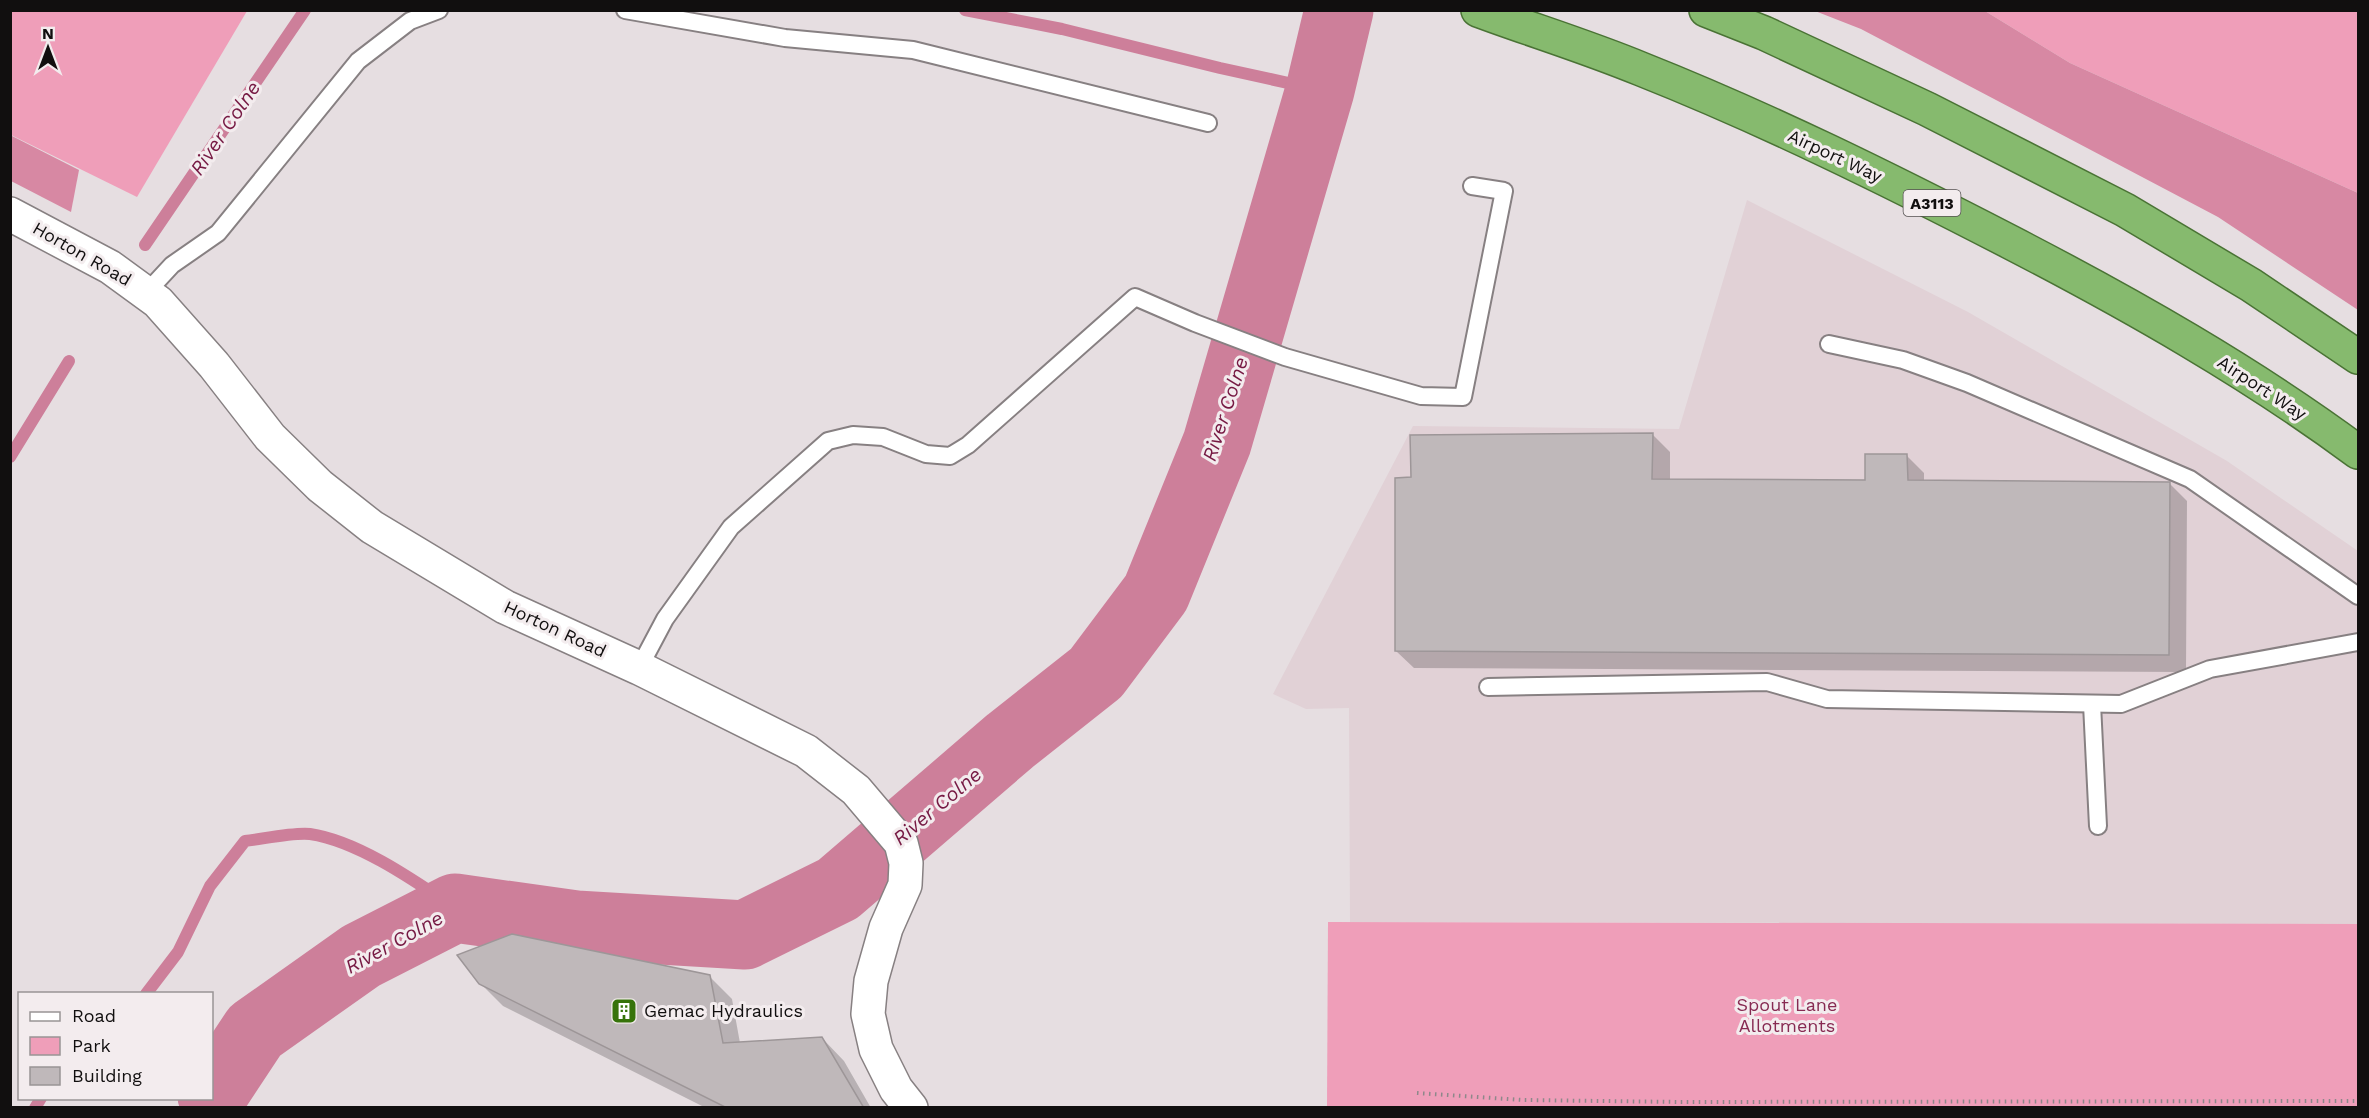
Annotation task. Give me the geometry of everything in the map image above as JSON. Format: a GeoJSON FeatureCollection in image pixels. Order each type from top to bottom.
{"type":"FeatureCollection","features":[{"type":"Feature","properties":{"kind":"highway","name":"Airport Way"},"geometry":{"type":"LineString","coordinates":[[1478,10],[1641,69],[1797,137],[1948,210],[2093,285],[2240,372],[2358,452]]}},
{"type":"Feature","properties":{"kind":"highway"},"geometry":{"type":"LineString","coordinates":[[1706,10],[1764,33],[1927,109],[2125,210],[2251,285],[2358,357]]}},
{"type":"Feature","properties":{"kind":"street","name":"Horton Road"},"geometry":{"type":"LineString","coordinates":[[10,214],[110,267],[158,303],[214,365],[270,437],[320,486],[372,528],[505,607],[639,668],[806,751],[856,790],[901,843],[906,863],[905,885],[886,928],[871,981],[868,1014],[876,1049],[896,1089],[911,1107]]}},
{"type":"Feature","properties":{"kind":"lane"},"geometry":{"type":"LineString","coordinates":[[146,293],[172,265],[218,233],[358,61],[410,21],[439,10]]}},
{"type":"Feature","properties":{"kind":"lane"},"geometry":{"type":"LineString","coordinates":[[625,10],[785,38],[913,50],[1208,123]]}},
{"type":"Feature","properties":{"kind":"lane"},"geometry":{"type":"LineString","coordinates":[[639,668],[665,619],[731,527],[828,441],[853,435],[883,437],[926,454],[950,456],[968,446],[1135,297],[1195,323],[1285,357],[1421,396],[1463,397],[1504,191],[1472,186]]}},
{"type":"Feature","properties":{"kind":"lane"},"geometry":{"type":"LineString","coordinates":[[1829,344],[1903,360],[1967,382],[2190,478],[2358,596]]}},
{"type":"Feature","properties":{"kind":"lane"},"geometry":{"type":"LineString","coordinates":[[1488,687],[1767,682],[1827,699],[2121,704],[2210,669],[2358,642]]}},
{"type":"Feature","properties":{"kind":"lane"},"geometry":{"type":"LineString","coordinates":[[2092,704],[2098,826]]}},
{"type":"Feature","properties":{"kind":"path"},"geometry":{"type":"LineString","coordinates":[[1417,1093],[1523,1100],[1681,1102],[2358,1101]]}},
{"type":"Feature","properties":{"kind":"shaded area"},"geometry":{"type":"Polygon","coordinates":[[[1815,11],[1985,11],[2070,63],[2358,193],[2358,310],[2218,217],[1861,29],[1815,11]]]}},
{"type":"Feature","properties":{"kind":"shaded area"},"geometry":{"type":"Polygon","coordinates":[[[10,135],[79,170],[71,212],[11,181],[10,135]]]}},
{"type":"Feature","properties":{"kind":"shaded area"},"geometry":{"type":"Polygon","coordinates":[[[1747,200],[1968,312],[2227,461],[2358,551],[2358,924],[1350,922],[1349,708],[1306,709],[1273,694],[1413,426],[1679,429],[1747,200]]]}},
{"type":"Feature","properties":{"kind":"green space"},"geometry":{"type":"Polygon","coordinates":[[[10,11],[247,11],[137,197],[11,135],[10,11]]]}},
{"type":"Feature","properties":{"kind":"green space"},"geometry":{"type":"Polygon","coordinates":[[[1985,11],[2358,11],[2358,193],[2070,63],[1985,11]]]}},
{"type":"Feature","properties":{"kind":"green space","name":"Spout Lane Allotments"},"geometry":{"type":"Polygon","coordinates":[[[1328,922],[2358,924],[2358,1107],[1327,1107],[1328,922]]]}},
{"type":"Feature","properties":{"kind":"building"},"geometry":{"type":"Polygon","coordinates":[[[1653,433],[1652,479],[1865,480],[1865,454],[1907,454],[1908,480],[2170,482],[2169,655],[1395,651],[1395,478],[1411,477],[1410,435],[1653,433]]]}},
{"type":"Feature","properties":{"kind":"building","name":"Gemac Hydraulics"},"geometry":{"type":"Polygon","coordinates":[[[512,934],[710,975],[723,1043],[822,1037],[864,1108],[727,1108],[479,984],[457,955],[512,934]]]}},
{"type":"Feature","properties":{"kind":"waterway","name":"River Colne"},"geometry":{"type":"LineString","coordinates":[[145,245],[305,10]]}},
{"type":"Feature","properties":{"kind":"waterway","name":"River Colne"},"geometry":{"type":"LineString","coordinates":[[965,10],[1062,29],[1320,90]]}},
{"type":"Feature","properties":{"kind":"waterway","name":"River Colne"},"geometry":{"type":"LineString","coordinates":[[213,1094],[255,1031],[361,956],[455,908],[576,925],[745,935],[838,889],[1010,741],[1096,673],[1156,593],[1217,443],[1320,90],[1339,10]]}},
{"type":"Feature","properties":{"kind":"waterway","name":"River Colne"},"geometry":{"type":"LineString","coordinates":[[10,457],[69,361]]}},
{"type":"Feature","properties":{"kind":"waterway"},"geometry":{"type":"LineString","coordinates":[[148,992],[178,952],[210,886],[245,841],[303,834],[328,838],[366,853],[386,864],[455,908]]}},
{"type":"Feature","properties":{"kind":"waterway"},"geometry":{"type":"LineString","coordinates":[[35,1108],[40,1100]]}},
{"type":"Feature","properties":{"kind":"place","name":"Gemac Hydraulics"},"geometry":{"type":"Point","coordinates":[624,1011]}}]}
